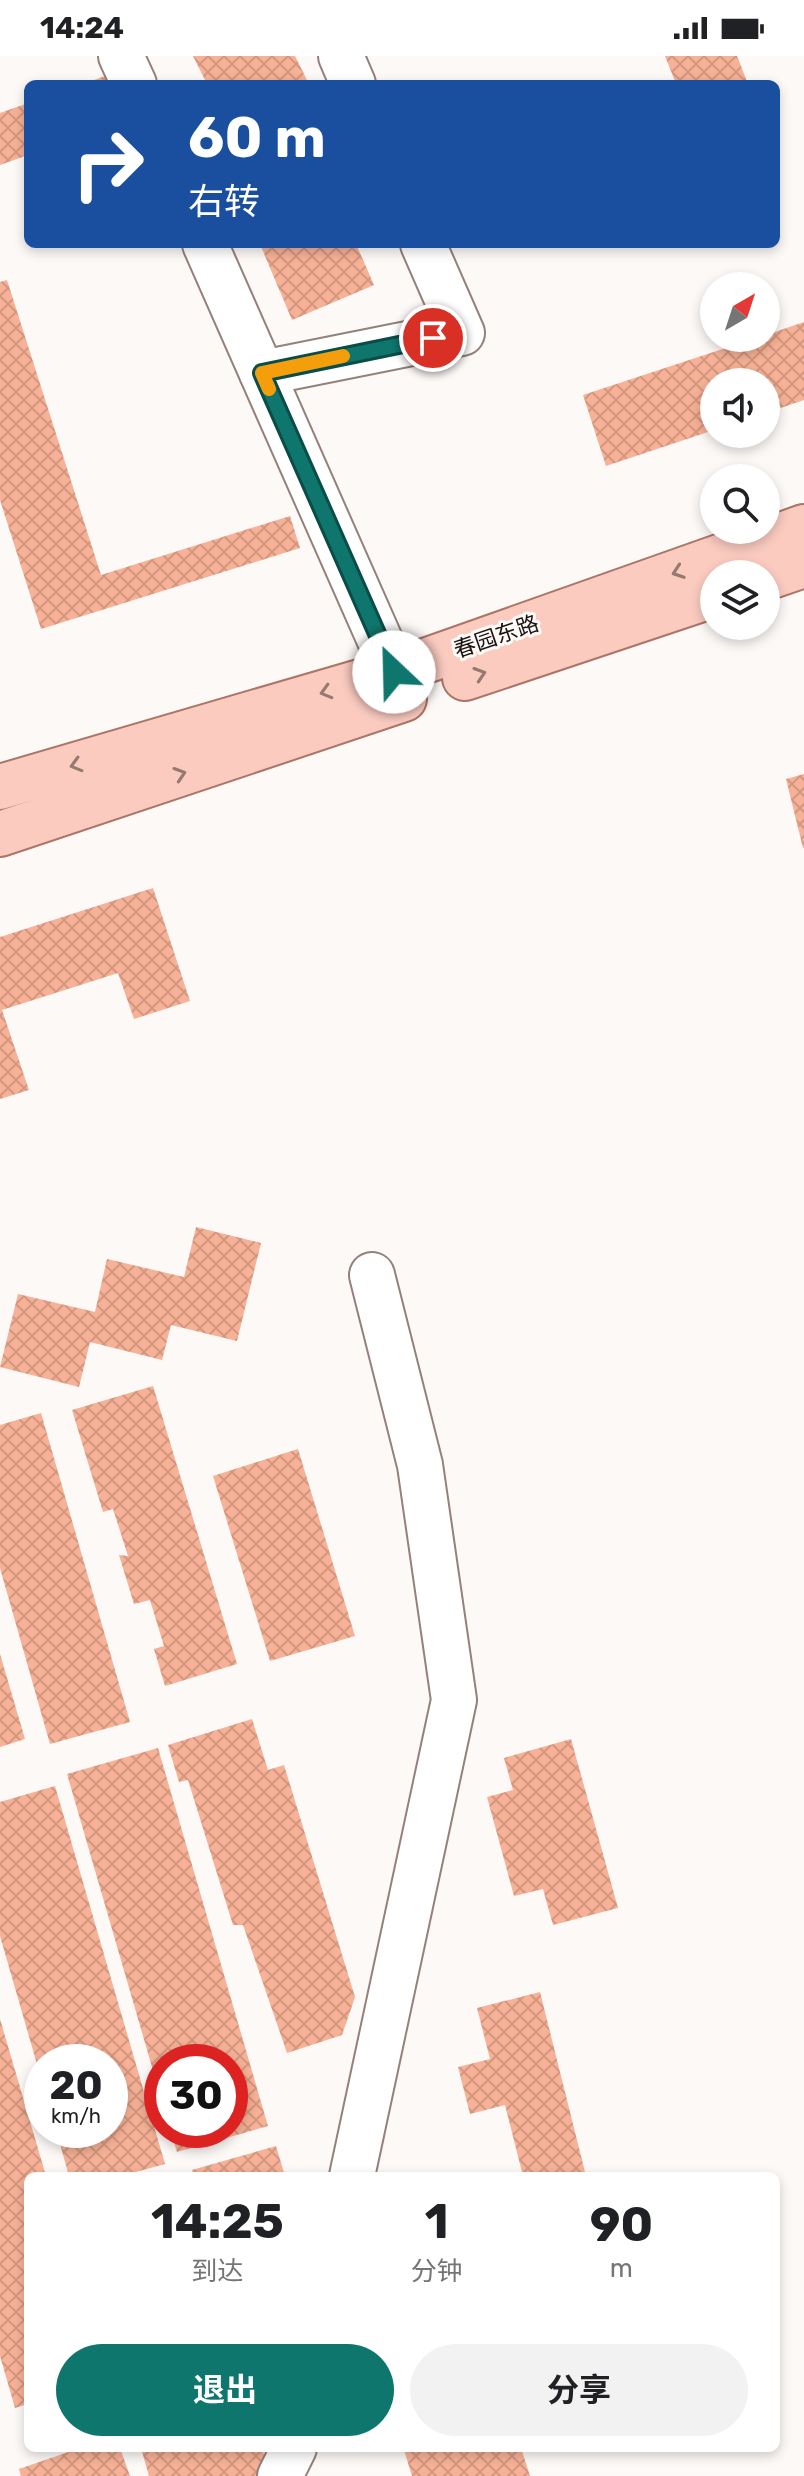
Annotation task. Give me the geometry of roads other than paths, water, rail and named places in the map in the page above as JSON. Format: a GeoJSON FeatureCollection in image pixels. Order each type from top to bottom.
{"type":"FeatureCollection","features":[{"type":"Feature","properties":{"kind":"main road","name":"春园东路"},"geometry":{"type":"LineString","coordinates":[[0,787],[394,672],[804,527]]}},
{"type":"Feature","properties":{"kind":"main road"},"geometry":{"type":"LineString","coordinates":[[780,573],[804,565]]}},
{"type":"Feature","properties":{"kind":"main road","name":"春园东路"},"geometry":{"type":"LineString","coordinates":[[0,834],[700,600]]}},
{"type":"Feature","properties":{"kind":"street"},"geometry":{"type":"LineString","coordinates":[[121,56],[132,80]]}},
{"type":"Feature","properties":{"kind":"street"},"geometry":{"type":"LineString","coordinates":[[341,56],[351,80]]}},
{"type":"Feature","properties":{"kind":"street"},"geometry":{"type":"LineString","coordinates":[[207,248],[394,672]]}},
{"type":"Feature","properties":{"kind":"street"},"geometry":{"type":"LineString","coordinates":[[262,373],[462,333],[425,248]]}},
{"type":"Feature","properties":{"kind":"street"},"geometry":{"type":"LineString","coordinates":[[353,2172],[454,1700],[420,1465],[372,1275]]}},
{"type":"Feature","properties":{"kind":"street"},"geometry":{"type":"LineString","coordinates":[[280,2476],[292,2452]]}}]}
